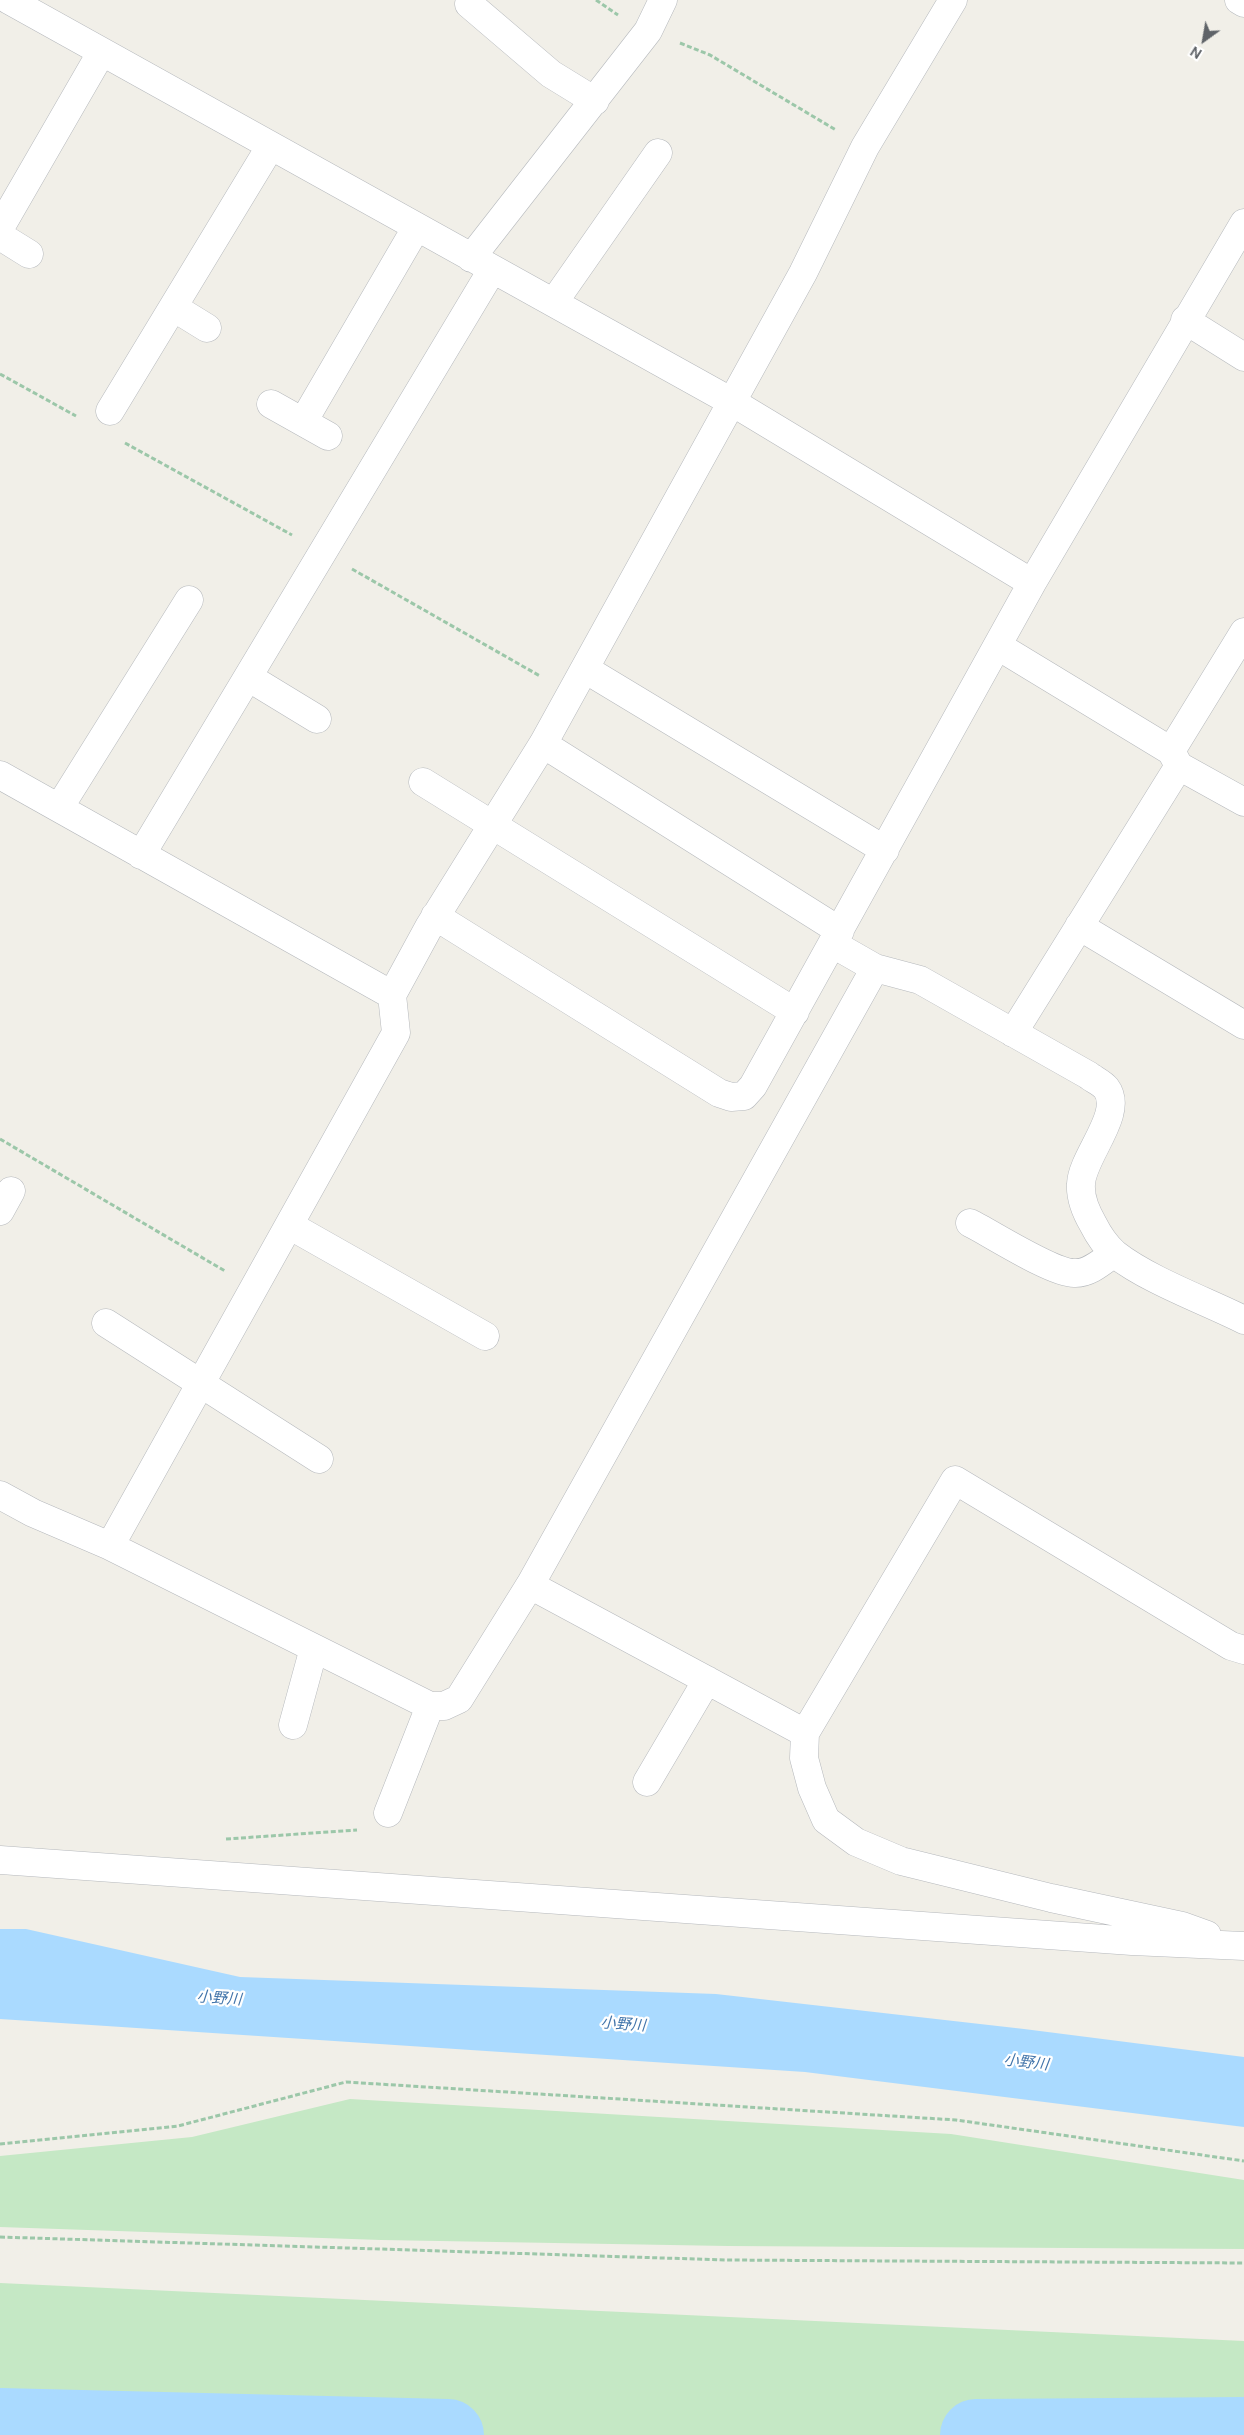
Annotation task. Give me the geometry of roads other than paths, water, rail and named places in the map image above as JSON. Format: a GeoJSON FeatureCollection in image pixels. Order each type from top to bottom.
{"type":"FeatureCollection","features":[{"type":"Feature","properties":{"kind":"street"},"geometry":{"type":"LineString","coordinates":[[9,0],[270,147],[554,302],[732,402],[1032,583]]}},
{"type":"Feature","properties":{"kind":"street"},"geometry":{"type":"LineString","coordinates":[[141,855],[323,552],[482,264],[595,101],[648,31],[663,0]]}},
{"type":"Feature","properties":{"kind":"street"},"geometry":{"type":"LineString","coordinates":[[110,1546],[396,1033],[392,995],[435,916],[543,744],[803,273],[865,147],[952,0]]}},
{"type":"Feature","properties":{"kind":"street"},"geometry":{"type":"LineString","coordinates":[[1239,0],[1244,3]]}},
{"type":"Feature","properties":{"kind":"street"},"geometry":{"type":"LineString","coordinates":[[470,4],[551,74],[595,101]]}},
{"type":"Feature","properties":{"kind":"street"},"geometry":{"type":"LineString","coordinates":[[0,228],[101,53]]}},
{"type":"Feature","properties":{"kind":"street"},"geometry":{"type":"LineString","coordinates":[[110,411],[270,147]]}},
{"type":"Feature","properties":{"kind":"street"},"geometry":{"type":"LineString","coordinates":[[554,302],[658,153]]}},
{"type":"Feature","properties":{"kind":"street"},"geometry":{"type":"LineString","coordinates":[[435,916],[719,1093],[731,1097],[744,1096],[753,1086],[795,1012],[1032,583],[1185,320],[1244,223]]}},
{"type":"Feature","properties":{"kind":"street"},"geometry":{"type":"LineString","coordinates":[[303,422],[416,228]]}},
{"type":"Feature","properties":{"kind":"street"},"geometry":{"type":"LineString","coordinates":[[0,236],[30,254]]}},
{"type":"Feature","properties":{"kind":"street"},"geometry":{"type":"LineString","coordinates":[[173,307],[208,328]]}},
{"type":"Feature","properties":{"kind":"street"},"geometry":{"type":"LineString","coordinates":[[1185,320],[1244,357]]}},
{"type":"Feature","properties":{"kind":"street"},"geometry":{"type":"LineString","coordinates":[[271,404],[328,436]]}},
{"type":"Feature","properties":{"kind":"street"},"geometry":{"type":"LineString","coordinates":[[59,808],[189,600]]}},
{"type":"Feature","properties":{"kind":"street"},"geometry":{"type":"LineString","coordinates":[[1013,1032],[1079,926],[1175,759],[1244,632]]}},
{"type":"Feature","properties":{"kind":"street"},"geometry":{"type":"LineString","coordinates":[[998,646],[1244,802]]}},
{"type":"Feature","properties":{"kind":"street"},"geometry":{"type":"LineString","coordinates":[[585,669],[885,850]]}},
{"type":"Feature","properties":{"kind":"street"},"geometry":{"type":"LineString","coordinates":[[248,677],[317,718]]}},
{"type":"Feature","properties":{"kind":"street"},"geometry":{"type":"LineString","coordinates":[[543,744],[836,937],[875,968],[920,980],[1088,1075],[1106,1088],[1110,1099],[1110,1117],[1089,1156],[1081,1183],[1085,1210],[1098,1233],[1114,1253],[1140,1269],[1244,1320]]}},
{"type":"Feature","properties":{"kind":"street"},"geometry":{"type":"LineString","coordinates":[[0,775],[392,995]]}},
{"type":"Feature","properties":{"kind":"street"},"geometry":{"type":"LineString","coordinates":[[423,782],[795,1012]]}},
{"type":"Feature","properties":{"kind":"street"},"geometry":{"type":"LineString","coordinates":[[1079,926],[1244,1025]]}},
{"type":"Feature","properties":{"kind":"street"},"geometry":{"type":"LineString","coordinates":[[0,1495],[33,1513],[110,1546],[430,1706],[444,1706],[458,1699],[530,1586],[875,968]]}},
{"type":"Feature","properties":{"kind":"street"},"geometry":{"type":"LineString","coordinates":[[970,1223],[1056,1269],[1075,1274],[1092,1268],[1114,1253]]}},
{"type":"Feature","properties":{"kind":"street"},"geometry":{"type":"LineString","coordinates":[[288,1225],[485,1336]]}},
{"type":"Feature","properties":{"kind":"street"},"geometry":{"type":"LineString","coordinates":[[106,1323],[319,1458]]}},
{"type":"Feature","properties":{"kind":"street"},"geometry":{"type":"LineString","coordinates":[[1239,1945],[1182,1926],[1051,1898],[901,1861],[856,1842],[826,1820],[812,1788],[804,1758],[805,1733],[955,1480],[1232,1646],[1244,1650]]}},
{"type":"Feature","properties":{"kind":"street"},"geometry":{"type":"LineString","coordinates":[[530,1586],[805,1733]]}},
{"type":"Feature","properties":{"kind":"street"},"geometry":{"type":"LineString","coordinates":[[293,1725],[314,1648]]}},
{"type":"Feature","properties":{"kind":"street"},"geometry":{"type":"LineString","coordinates":[[647,1782],[707,1680]]}},
{"type":"Feature","properties":{"kind":"street"},"geometry":{"type":"LineString","coordinates":[[388,1813],[430,1706]]}},
{"type":"Feature","properties":{"kind":"street"},"geometry":{"type":"LineString","coordinates":[[0,1860],[1132,1941],[1239,1945]]}},
{"type":"Feature","properties":{"kind":"water","name":"小野川"},"geometry":{"type":"Polygon","coordinates":[[[0,1929],[26,1929],[240,1977],[716,1994],[1024,2029],[1244,2057],[1244,2127],[805,2072],[0,2019],[0,1929]]]}},
{"type":"Feature","properties":{"kind":"waterway"},"geometry":{"type":"LineString","coordinates":[[0,2424],[448,2435]]}},
{"type":"Feature","properties":{"kind":"waterway"},"geometry":{"type":"LineString","coordinates":[[976,2435],[1244,2433]]}}]}
